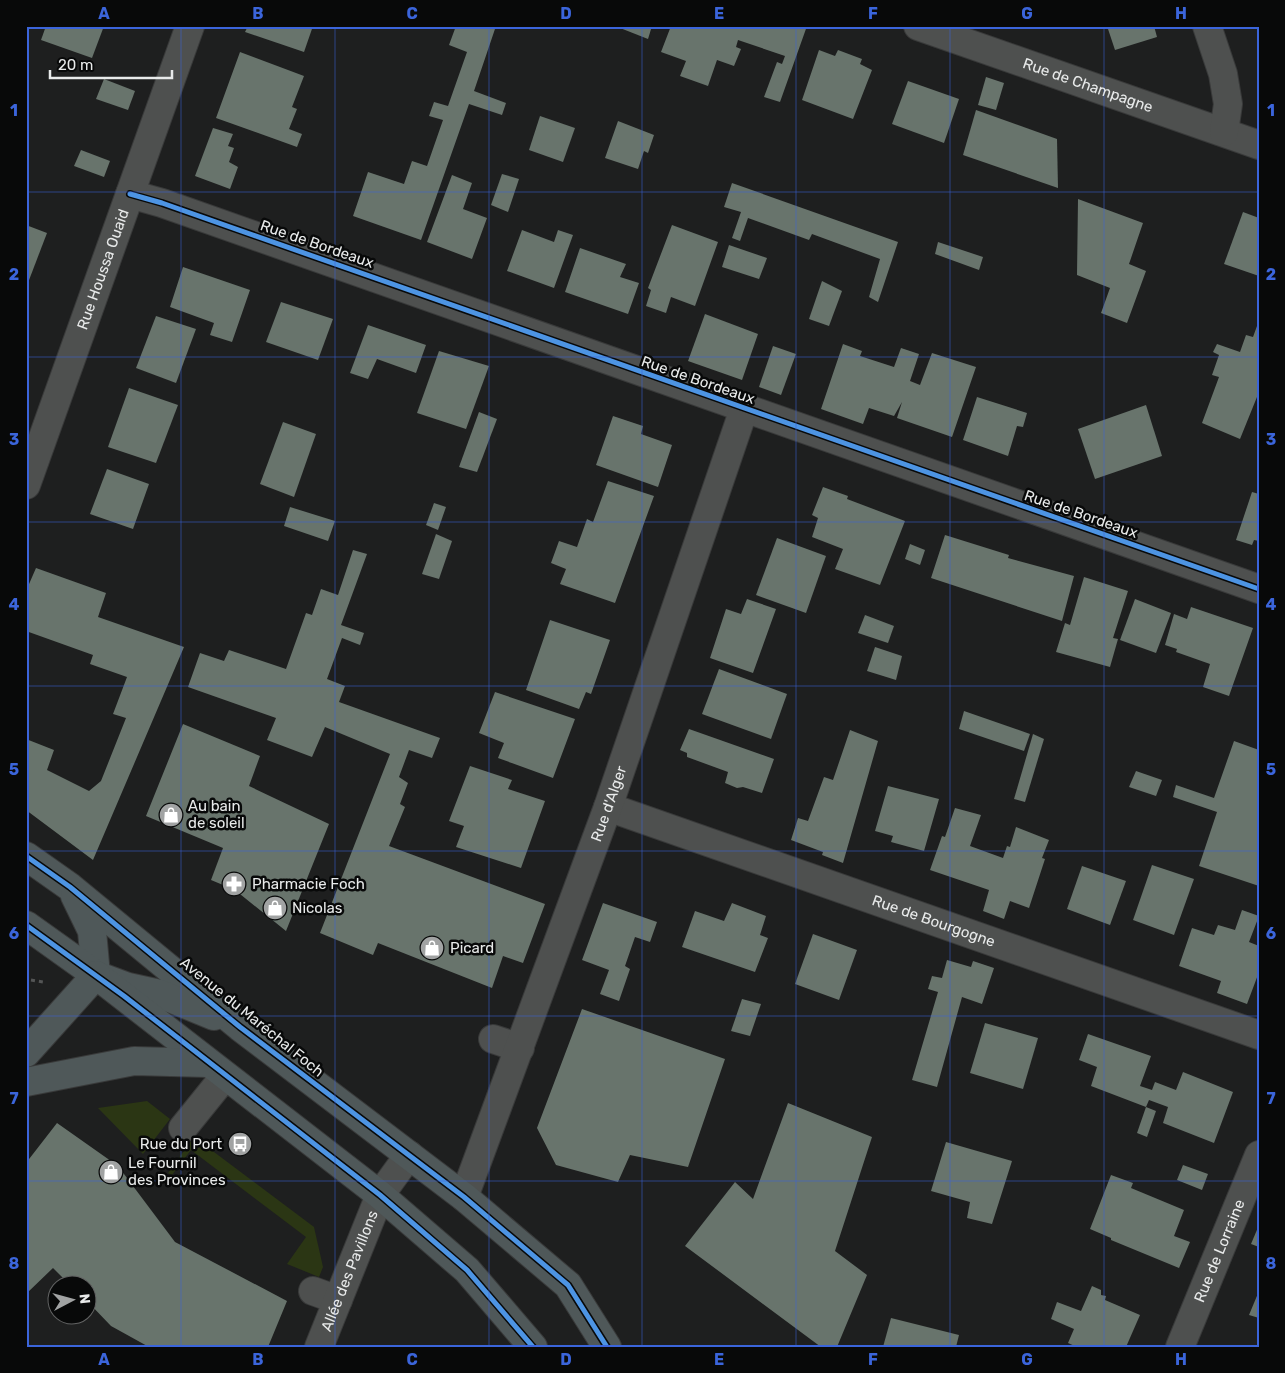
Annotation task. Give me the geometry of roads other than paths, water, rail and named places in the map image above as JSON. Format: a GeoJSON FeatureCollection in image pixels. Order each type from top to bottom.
{"type":"FeatureCollection","features":[{"type":"Feature","properties":{"kind":"main road","name":"Avenue du Maréchal Foch"},"geometry":{"type":"LineString","coordinates":[[26,856],[70,887],[240,1027],[464,1197],[568,1285],[607,1347]]}},
{"type":"Feature","properties":{"kind":"main road"},"geometry":{"type":"LineString","coordinates":[[26,1053],[96,975],[92,931],[70,887]]}},
{"type":"Feature","properties":{"kind":"main road"},"geometry":{"type":"LineString","coordinates":[[26,925],[96,975],[380,1195],[467,1270],[533,1347]]}},
{"type":"Feature","properties":{"kind":"main road"},"geometry":{"type":"LineString","coordinates":[[96,975],[128,987],[160,994],[240,1027]]}},
{"type":"Feature","properties":{"kind":"main road"},"geometry":{"type":"LineString","coordinates":[[26,1082],[134,1061],[217,1070]]}},
{"type":"Feature","properties":{"kind":"street","name":"Rue Houssa Ouaid"},"geometry":{"type":"LineString","coordinates":[[26,485],[190,26]]}},
{"type":"Feature","properties":{"kind":"street","name":"Rue de Champagne"},"geometry":{"type":"LineString","coordinates":[[918,26],[1259,145]]}},
{"type":"Feature","properties":{"kind":"street"},"geometry":{"type":"LineString","coordinates":[[1208,26],[1223,74],[1228,104],[1224,132]]}},
{"type":"Feature","properties":{"kind":"street","name":"Rue de Bordeaux"},"geometry":{"type":"LineString","coordinates":[[130,194],[162,203],[1259,589]]}},
{"type":"Feature","properties":{"kind":"street","name":"Rue d'Alger"},"geometry":{"type":"LineString","coordinates":[[464,1197],[608,807],[744,409]]}},
{"type":"Feature","properties":{"kind":"street","name":"Rue de Bourgogne"},"geometry":{"type":"LineString","coordinates":[[608,807],[1259,1035]]}},
{"type":"Feature","properties":{"kind":"street"},"geometry":{"type":"LineString","coordinates":[[494,1039],[520,1048]]}},
{"type":"Feature","properties":{"kind":"street"},"geometry":{"type":"LineString","coordinates":[[182,1128],[217,1070]]}},
{"type":"Feature","properties":{"kind":"street","name":"Allée des Pavillons"},"geometry":{"type":"LineString","coordinates":[[319,1347],[380,1195],[409,1155]]}},
{"type":"Feature","properties":{"kind":"street","name":"Rue de Lorraine"},"geometry":{"type":"LineString","coordinates":[[1180,1347],[1259,1155]]}},
{"type":"Feature","properties":{"kind":"street"},"geometry":{"type":"LineString","coordinates":[[313,1291],[338,1300]]}},
{"type":"Feature","properties":{"kind":"place","name":"Au bain de soleil"},"geometry":{"type":"Point","coordinates":[171,815]}},
{"type":"Feature","properties":{"kind":"place","name":"Pharmacie Foch"},"geometry":{"type":"Point","coordinates":[234,884]}},
{"type":"Feature","properties":{"kind":"place","name":"Nicolas"},"geometry":{"type":"Point","coordinates":[275,908]}},
{"type":"Feature","properties":{"kind":"place","name":"Picard"},"geometry":{"type":"Point","coordinates":[432,948]}},
{"type":"Feature","properties":{"kind":"place","name":"Rue du Port"},"geometry":{"type":"Point","coordinates":[240,1144]}},
{"type":"Feature","properties":{"kind":"place","name":"Le Fournil des Provinces"},"geometry":{"type":"Point","coordinates":[111,1172]}}]}
